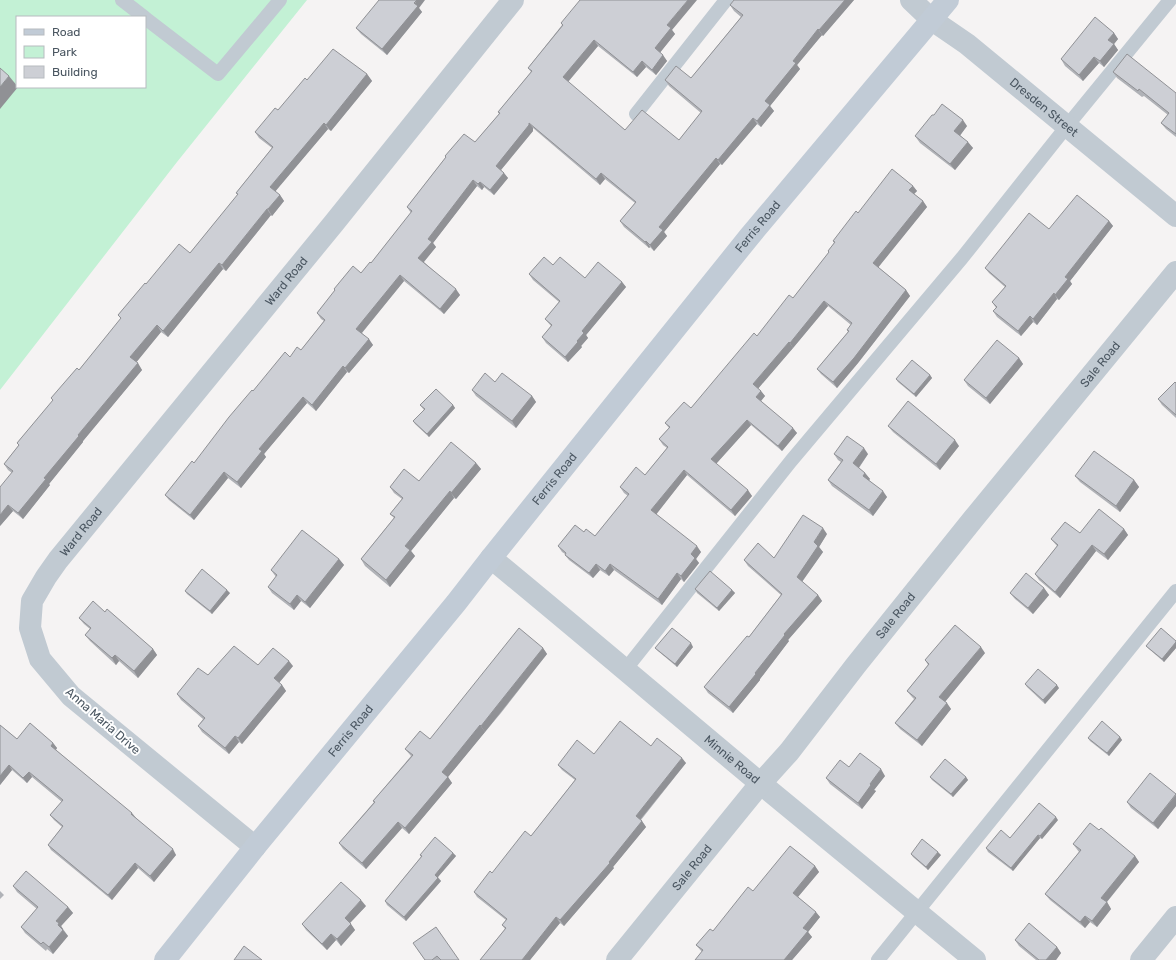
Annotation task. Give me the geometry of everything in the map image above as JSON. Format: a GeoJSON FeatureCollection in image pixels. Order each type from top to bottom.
{"type":"FeatureCollection","features":[{"type":"Feature","properties":{"kind":"main road","name":"Ferris Road"},"geometry":{"type":"LineString","coordinates":[[165,960],[255,847],[456,603],[749,237],[948,0]]}},
{"type":"Feature","properties":{"kind":"street","name":"Ward Road"},"geometry":{"type":"LineString","coordinates":[[58,560],[334,223],[513,0]]}},
{"type":"Feature","properties":{"kind":"street","name":"Dresden Street"},"geometry":{"type":"LineString","coordinates":[[911,0],[932,20],[967,44],[1176,216]]}},
{"type":"Feature","properties":{"kind":"street","name":"Sale Road"},"geometry":{"type":"LineString","coordinates":[[617,960],[760,784],[789,752],[856,665],[974,518],[1176,272]]}},
{"type":"Feature","properties":{"kind":"street","name":"Minnie Road"},"geometry":{"type":"LineString","coordinates":[[491,558],[547,603],[760,784],[975,960]]}},
{"type":"Feature","properties":{"kind":"street","name":"Anna Maria Drive"},"geometry":{"type":"LineString","coordinates":[[58,560],[32,601],[30,628],[40,660],[72,696],[255,847]]}},
{"type":"Feature","properties":{"kind":"street"},"geometry":{"type":"LineString","coordinates":[[1141,960],[1176,917]]}},
{"type":"Feature","properties":{"kind":"lane"},"geometry":{"type":"LineString","coordinates":[[122,0],[144,16]]}},
{"type":"Feature","properties":{"kind":"lane"},"geometry":{"type":"LineString","coordinates":[[146,18],[218,74],[280,0]]}},
{"type":"Feature","properties":{"kind":"lane"},"geometry":{"type":"LineString","coordinates":[[636,114],[726,0]]}},
{"type":"Feature","properties":{"kind":"lane"},"geometry":{"type":"LineString","coordinates":[[625,670],[791,461],[962,258],[1170,0]]}},
{"type":"Feature","properties":{"kind":"lane"},"geometry":{"type":"LineString","coordinates":[[878,960],[1176,591]]}},
{"type":"Feature","properties":{"kind":"green space"},"geometry":{"type":"Polygon","coordinates":[[[0,0],[307,0],[177,162],[0,390],[0,0]]]}},
{"type":"Feature","properties":{"kind":"building"},"geometry":{"type":"Polygon","coordinates":[[[379,0],[417,0],[414,3],[418,6],[382,49],[356,28],[379,0]]]}},
{"type":"Feature","properties":{"kind":"building"},"geometry":{"type":"Polygon","coordinates":[[[580,0],[688,0],[667,25],[671,28],[655,48],[663,55],[652,70],[642,61],[633,72],[594,40],[563,77],[625,130],[642,110],[679,140],[702,111],[665,80],[676,66],[691,78],[743,15],[730,5],[734,0],[845,0],[819,30],[818,29],[793,61],[796,63],[765,101],[770,105],[757,121],[753,118],[718,160],[716,158],[659,227],[663,230],[650,245],[620,221],[636,202],[601,173],[596,179],[529,123],[529,125],[496,166],[504,173],[490,190],[480,182],[478,184],[473,180],[428,239],[432,242],[418,258],[456,289],[440,309],[400,275],[356,329],[369,339],[345,368],[343,366],[312,405],[303,397],[259,449],[262,451],[237,482],[224,472],[190,515],[165,495],[192,461],[194,463],[229,417],[252,390],[253,391],[285,352],[290,357],[297,347],[301,350],[325,320],[317,313],[335,290],[334,289],[353,266],[361,273],[370,262],[371,263],[412,211],[407,207],[446,157],[445,156],[464,134],[475,142],[500,113],[498,112],[532,71],[528,68],[563,25],[561,23],[580,0]]]}},
{"type":"Feature","properties":{"kind":"building"},"geometry":{"type":"Polygon","coordinates":[[[1095,17],[1114,33],[1108,40],[1114,44],[1100,61],[1094,57],[1079,75],[1061,59],[1095,17]]]}},
{"type":"Feature","properties":{"kind":"building"},"geometry":{"type":"Polygon","coordinates":[[[333,49],[367,74],[326,125],[324,123],[270,187],[280,195],[222,265],[219,263],[163,331],[157,325],[130,357],[138,363],[78,435],[79,436],[44,478],[46,479],[18,513],[8,505],[0,515],[0,487],[13,471],[4,464],[19,445],[17,443],[53,400],[51,398],[77,368],[79,370],[121,318],[118,315],[179,244],[190,253],[238,194],[236,193],[273,147],[255,132],[275,108],[278,110],[305,78],[307,80],[333,49]]]}},
{"type":"Feature","properties":{"kind":"building"},"geometry":{"type":"Polygon","coordinates":[[[1127,54],[1176,93],[1176,134],[1161,123],[1169,113],[1139,89],[1138,91],[1113,72],[1127,54]]]}},
{"type":"Feature","properties":{"kind":"building"},"geometry":{"type":"Polygon","coordinates":[[[0,68],[9,76],[0,87],[0,68]]]}},
{"type":"Feature","properties":{"kind":"building"},"geometry":{"type":"Polygon","coordinates":[[[942,104],[963,120],[954,131],[968,142],[950,164],[915,136],[942,104]]]}},
{"type":"Feature","properties":{"kind":"building"},"geometry":{"type":"Polygon","coordinates":[[[892,169],[913,186],[909,190],[923,201],[873,263],[906,290],[854,358],[833,382],[817,369],[849,331],[847,330],[852,323],[824,301],[790,343],[789,342],[753,384],[761,391],[756,397],[793,428],[778,446],[747,420],[711,459],[748,490],[731,510],[684,470],[651,510],[697,546],[691,554],[695,558],[681,576],[677,573],[658,599],[610,564],[605,571],[596,564],[589,573],[565,555],[566,553],[558,546],[575,525],[584,532],[586,529],[595,536],[629,494],[620,487],[636,467],[645,475],[668,447],[659,439],[670,427],[665,423],[684,402],[691,408],[754,333],[757,336],[789,295],[793,298],[829,252],[828,251],[835,242],[833,241],[856,211],[858,213],[892,169]]]}},
{"type":"Feature","properties":{"kind":"building"},"geometry":{"type":"Polygon","coordinates":[[[1077,195],[1109,221],[1065,277],[1068,279],[1055,295],[1054,293],[1033,319],[1030,316],[1018,331],[993,311],[997,307],[992,302],[1006,286],[985,268],[1029,213],[1049,229],[1077,195]]]}},
{"type":"Feature","properties":{"kind":"building"},"geometry":{"type":"Polygon","coordinates":[[[544,257],[553,265],[560,257],[585,278],[598,262],[622,282],[582,331],[584,333],[565,357],[542,337],[552,325],[545,319],[560,301],[529,274],[544,257]]]}},
{"type":"Feature","properties":{"kind":"building"},"geometry":{"type":"Polygon","coordinates":[[[997,340],[1019,358],[986,398],[964,380],[997,340]]]}},
{"type":"Feature","properties":{"kind":"building"},"geometry":{"type":"Polygon","coordinates":[[[912,360],[930,375],[914,394],[896,379],[912,360]]]}},
{"type":"Feature","properties":{"kind":"building"},"geometry":{"type":"Polygon","coordinates":[[[485,373],[495,382],[502,373],[532,396],[512,421],[472,390],[485,373]]]}},
{"type":"Feature","properties":{"kind":"building"},"geometry":{"type":"Polygon","coordinates":[[[1175,382],[1176,383],[1176,415],[1158,399],[1175,382]]]}},
{"type":"Feature","properties":{"kind":"building"},"geometry":{"type":"Polygon","coordinates":[[[436,389],[453,405],[427,434],[413,421],[425,409],[420,405],[436,389]]]}},
{"type":"Feature","properties":{"kind":"building"},"geometry":{"type":"Polygon","coordinates":[[[908,401],[955,440],[936,464],[888,426],[908,401]]]}},
{"type":"Feature","properties":{"kind":"building"},"geometry":{"type":"Polygon","coordinates":[[[847,436],[864,448],[853,463],[865,473],[863,476],[883,491],[869,510],[828,480],[843,460],[834,454],[847,436]]]}},
{"type":"Feature","properties":{"kind":"building"},"geometry":{"type":"Polygon","coordinates":[[[451,442],[476,463],[451,493],[450,491],[405,546],[410,550],[386,580],[361,559],[395,517],[390,514],[403,498],[390,487],[404,469],[419,481],[451,442]]]}},
{"type":"Feature","properties":{"kind":"building"},"geometry":{"type":"Polygon","coordinates":[[[1094,451],[1134,480],[1116,506],[1075,476],[1094,451]]]}},
{"type":"Feature","properties":{"kind":"building"},"geometry":{"type":"Polygon","coordinates":[[[1099,509],[1124,529],[1104,554],[1092,545],[1055,592],[1035,574],[1058,545],[1051,539],[1065,522],[1080,533],[1099,509]]]}},
{"type":"Feature","properties":{"kind":"building"},"geometry":{"type":"Polygon","coordinates":[[[803,515],[823,528],[814,542],[818,546],[797,577],[818,595],[784,634],[785,635],[755,673],[756,674],[729,707],[704,687],[747,636],[749,637],[782,594],[744,560],[758,543],[774,558],[803,515]]]}},
{"type":"Feature","properties":{"kind":"building"},"geometry":{"type":"Polygon","coordinates":[[[302,530],[339,559],[305,602],[297,595],[290,604],[268,587],[277,575],[271,570],[302,530]]]}},
{"type":"Feature","properties":{"kind":"building"},"geometry":{"type":"Polygon","coordinates":[[[202,569],[227,590],[210,611],[185,591],[202,569]]]}},
{"type":"Feature","properties":{"kind":"building"},"geometry":{"type":"Polygon","coordinates":[[[710,571],[732,590],[717,608],[695,589],[710,571]]]}},
{"type":"Feature","properties":{"kind":"building"},"geometry":{"type":"Polygon","coordinates":[[[1026,573],[1044,588],[1028,608],[1010,593],[1026,573]]]}},
{"type":"Feature","properties":{"kind":"building"},"geometry":{"type":"Polygon","coordinates":[[[93,601],[105,612],[107,609],[153,649],[134,671],[115,655],[112,658],[85,635],[91,628],[79,618],[93,601]]]}},
{"type":"Feature","properties":{"kind":"building"},"geometry":{"type":"Polygon","coordinates":[[[955,625],[981,647],[939,697],[947,703],[917,740],[895,723],[916,698],[907,691],[929,664],[925,660],[955,625]]]}},
{"type":"Feature","properties":{"kind":"building"},"geometry":{"type":"Polygon","coordinates":[[[519,628],[543,648],[442,772],[448,777],[405,828],[398,822],[362,863],[339,843],[413,755],[405,749],[420,731],[430,739],[519,628]]]}},
{"type":"Feature","properties":{"kind":"building"},"geometry":{"type":"Polygon","coordinates":[[[672,628],[691,643],[675,664],[655,648],[672,628]]]}},
{"type":"Feature","properties":{"kind":"building"},"geometry":{"type":"Polygon","coordinates":[[[1161,628],[1176,641],[1162,659],[1146,646],[1161,628]]]}},
{"type":"Feature","properties":{"kind":"building"},"geometry":{"type":"Polygon","coordinates":[[[234,646],[258,665],[273,648],[289,661],[274,678],[282,685],[238,738],[235,736],[225,748],[198,726],[205,718],[177,694],[198,668],[208,675],[234,646]]]}},
{"type":"Feature","properties":{"kind":"building"},"geometry":{"type":"Polygon","coordinates":[[[1038,669],[1057,685],[1043,700],[1025,684],[1038,669]]]}},
{"type":"Feature","properties":{"kind":"building"},"geometry":{"type":"Polygon","coordinates":[[[620,721],[651,746],[657,738],[682,758],[636,816],[642,821],[609,862],[610,863],[560,920],[556,917],[522,960],[480,960],[506,928],[502,925],[507,919],[474,892],[490,871],[492,873],[525,831],[531,836],[576,779],[558,765],[577,740],[594,754],[620,721]]]}},
{"type":"Feature","properties":{"kind":"building"},"geometry":{"type":"Polygon","coordinates":[[[1102,721],[1120,737],[1107,753],[1088,738],[1102,721]]]}},
{"type":"Feature","properties":{"kind":"building"},"geometry":{"type":"Polygon","coordinates":[[[30,723],[53,743],[51,746],[173,849],[150,876],[135,863],[108,895],[48,845],[63,826],[50,815],[63,800],[29,772],[23,778],[9,765],[0,776],[0,725],[17,739],[30,723]]]}},
{"type":"Feature","properties":{"kind":"building"},"geometry":{"type":"Polygon","coordinates":[[[860,753],[881,769],[858,803],[826,778],[840,760],[849,767],[860,753]]]}},
{"type":"Feature","properties":{"kind":"building"},"geometry":{"type":"Polygon","coordinates":[[[945,759],[966,777],[951,794],[930,777],[945,759]]]}},
{"type":"Feature","properties":{"kind":"building"},"geometry":{"type":"Polygon","coordinates":[[[1150,773],[1176,794],[1153,823],[1127,802],[1150,773]]]}},
{"type":"Feature","properties":{"kind":"building"},"geometry":{"type":"Polygon","coordinates":[[[1039,803],[1056,817],[1040,836],[1038,835],[1011,868],[986,848],[1001,830],[1010,838],[1039,803]]]}},
{"type":"Feature","properties":{"kind":"building"},"geometry":{"type":"Polygon","coordinates":[[[1090,823],[1099,830],[1101,828],[1135,856],[1101,898],[1107,902],[1092,921],[1085,916],[1080,922],[1045,894],[1081,850],[1073,844],[1090,823]]]}},
{"type":"Feature","properties":{"kind":"building"},"geometry":{"type":"Polygon","coordinates":[[[435,837],[453,853],[435,875],[438,878],[404,917],[385,901],[422,856],[420,855],[435,837]]]}},
{"type":"Feature","properties":{"kind":"building"},"geometry":{"type":"Polygon","coordinates":[[[922,839],[938,852],[926,867],[911,854],[922,839]]]}},
{"type":"Feature","properties":{"kind":"building"},"geometry":{"type":"Polygon","coordinates":[[[790,846],[815,866],[793,893],[816,912],[803,928],[808,931],[784,960],[695,960],[703,950],[696,945],[710,929],[713,931],[748,887],[753,891],[790,846]]]}},
{"type":"Feature","properties":{"kind":"building"},"geometry":{"type":"Polygon","coordinates":[[[26,871],[68,907],[56,921],[63,930],[49,947],[43,942],[41,944],[21,927],[38,907],[13,886],[26,871]]]}},
{"type":"Feature","properties":{"kind":"building"},"geometry":{"type":"Polygon","coordinates":[[[341,882],[361,900],[345,918],[351,924],[337,939],[331,934],[322,944],[302,924],[341,882]]]}},
{"type":"Feature","properties":{"kind":"building"},"geometry":{"type":"Polygon","coordinates":[[[1029,923],[1057,947],[1046,960],[1039,960],[1015,940],[1029,923]]]}},
{"type":"Feature","properties":{"kind":"building"},"geometry":{"type":"Polygon","coordinates":[[[436,927],[459,960],[441,960],[437,956],[432,960],[425,960],[413,943],[436,927]]]}},
{"type":"Feature","properties":{"kind":"building"},"geometry":{"type":"Polygon","coordinates":[[[244,946],[262,960],[234,960],[244,946]]]}}]}
